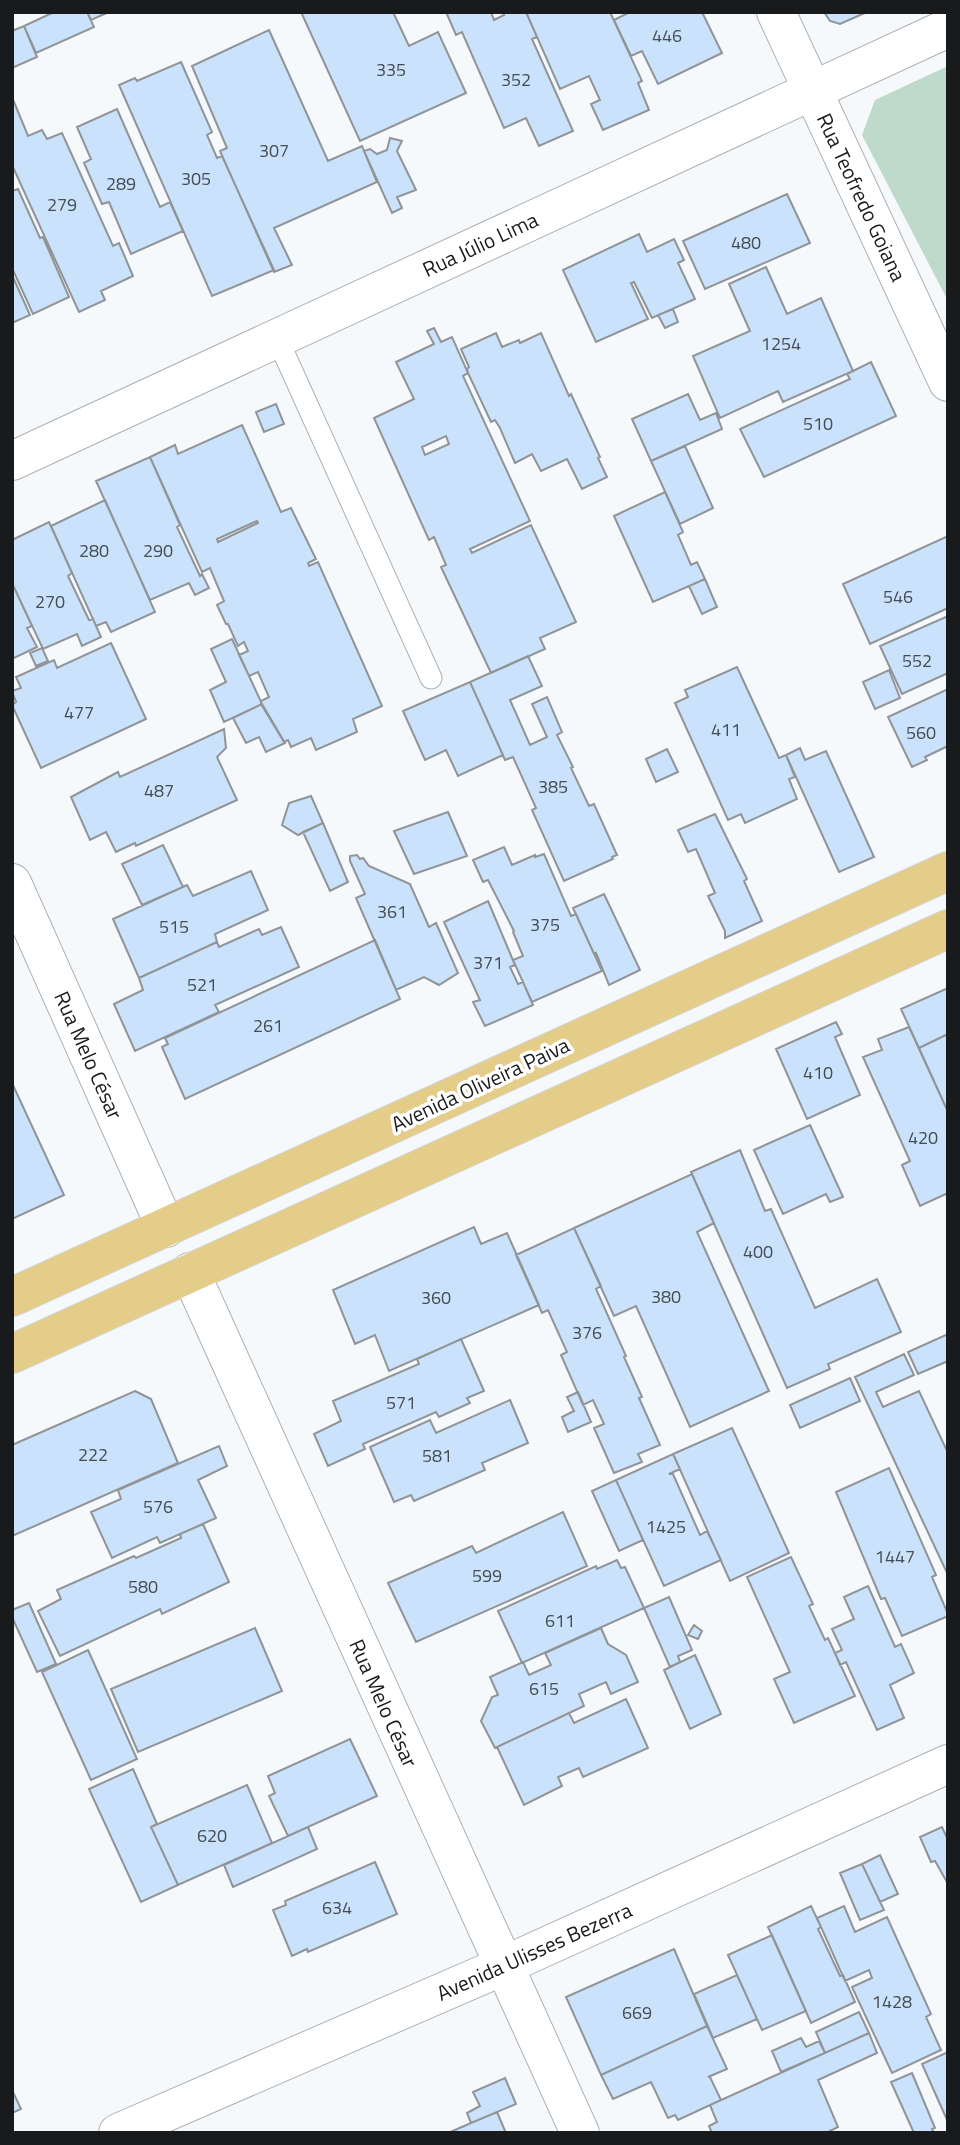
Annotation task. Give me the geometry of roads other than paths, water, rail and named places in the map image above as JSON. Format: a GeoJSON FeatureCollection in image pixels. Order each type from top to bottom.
{"type":"FeatureCollection","features":[{"type":"Feature","properties":{"kind":"main road","name":"Avenida Oliveira Paiva"},"geometry":{"type":"LineString","coordinates":[[12,1297],[948,871]]}},
{"type":"Feature","properties":{"kind":"main road"},"geometry":{"type":"LineString","coordinates":[[12,1354],[948,929]]}},
{"type":"Feature","properties":{"kind":"street","name":"Rua Teofredo Goiana"},"geometry":{"type":"LineString","coordinates":[[776,12],[948,382]]}},
{"type":"Feature","properties":{"kind":"street","name":"Rua Júlio Lima"},"geometry":{"type":"LineString","coordinates":[[12,461],[948,28]]}},
{"type":"Feature","properties":{"kind":"street","name":"Rua Melo César"},"geometry":{"type":"LineString","coordinates":[[12,883],[166,1228]]}},
{"type":"Feature","properties":{"kind":"street","name":"Rua Melo César"},"geometry":{"type":"LineString","coordinates":[[190,1272],[580,2133]]}},
{"type":"Feature","properties":{"kind":"street","name":"Avenida Ulisses Bezerra"},"geometry":{"type":"LineString","coordinates":[[118,2133],[503,1966],[948,1764]]}},
{"type":"Feature","properties":{"kind":"lane"},"geometry":{"type":"LineString","coordinates":[[277,338],[431,678]]}}]}
